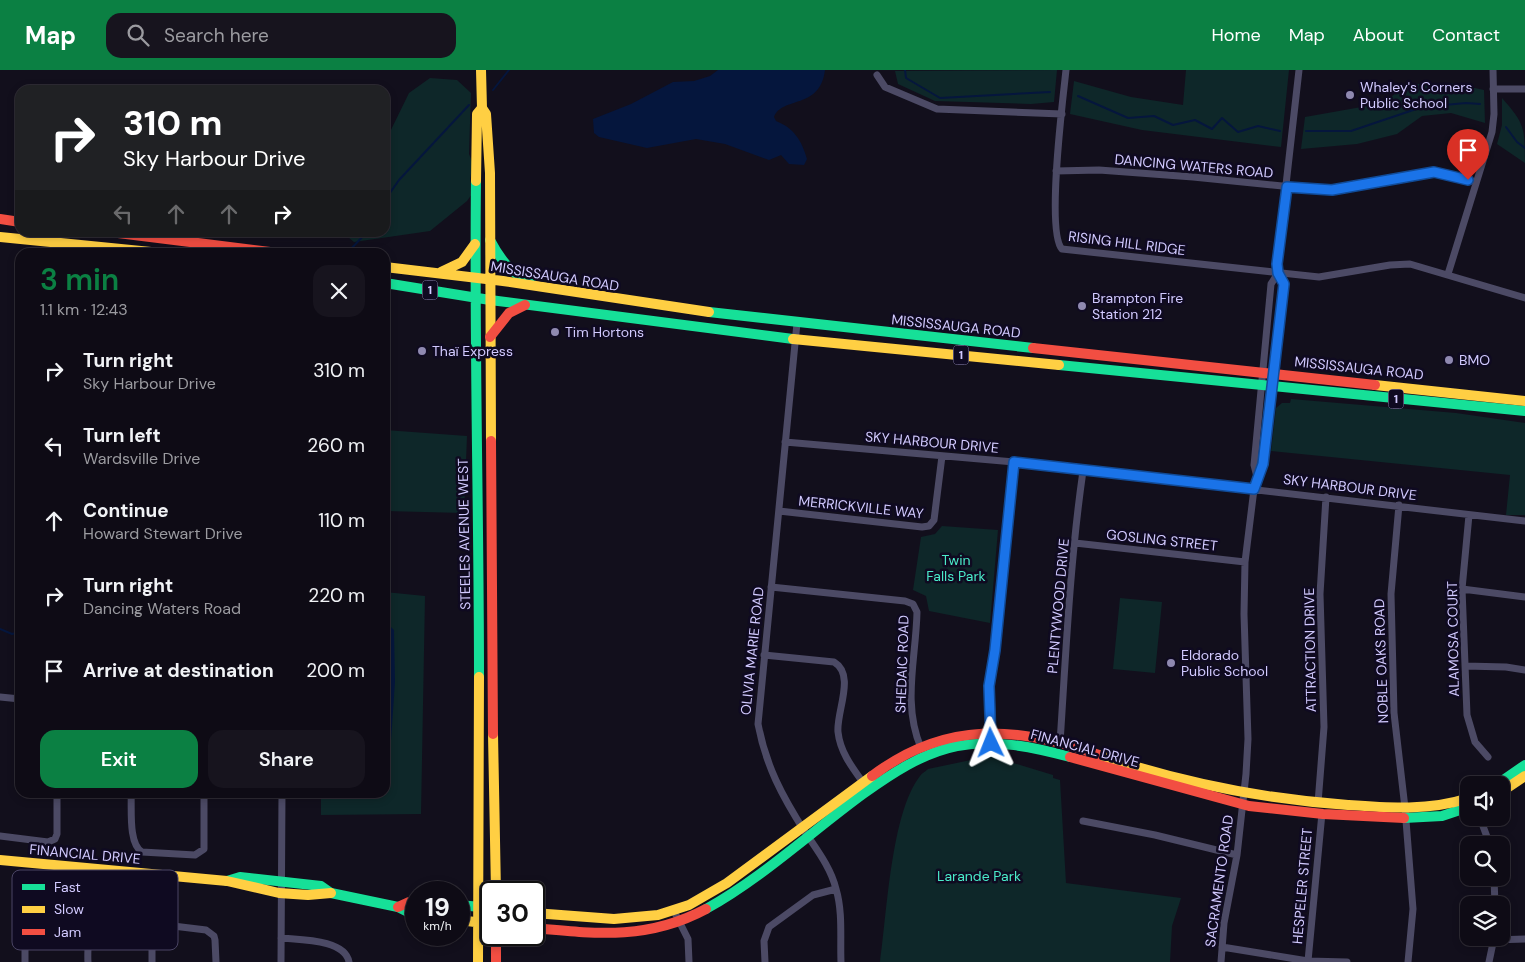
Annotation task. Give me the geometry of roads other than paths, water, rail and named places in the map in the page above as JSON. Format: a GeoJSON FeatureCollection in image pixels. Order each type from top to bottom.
{"type":"FeatureCollection","features":[{"type":"Feature","properties":{"kind":"main road","name":"STEELES AVENUE WEST"},"geometry":{"type":"LineString","coordinates":[[481,70],[482,108],[486,114],[490,240],[490,651],[496,881]]}},
{"type":"Feature","properties":{"kind":"main road","name":"STEELES AVENUE WEST"},"geometry":{"type":"LineString","coordinates":[[478,962],[479,553],[475,244],[477,114],[482,108]]}},
{"type":"Feature","properties":{"kind":"main road"},"geometry":{"type":"LineString","coordinates":[[0,219],[15,221]]}},
{"type":"Feature","properties":{"kind":"main road"},"geometry":{"type":"LineString","coordinates":[[0,237],[111,248]]}},
{"type":"Feature","properties":{"kind":"main road"},"geometry":{"type":"LineString","coordinates":[[150,237],[238,248]]}},
{"type":"Feature","properties":{"kind":"main road"},"geometry":{"type":"LineString","coordinates":[[490,240],[501,260],[514,273],[526,280],[547,287]]}},
{"type":"Feature","properties":{"kind":"main road"},"geometry":{"type":"LineString","coordinates":[[438,273],[462,262],[475,244]]}},
{"type":"Feature","properties":{"kind":"main road","name":"MISSISSAUGA ROAD"},"geometry":{"type":"LineString","coordinates":[[390,268],[547,287],[672,308],[797,323],[1525,401]]}},
{"type":"Feature","properties":{"kind":"main road","name":"MISSISSAUGA ROAD"},"geometry":{"type":"LineString","coordinates":[[390,284],[475,298],[794,339],[1525,411]]}},
{"type":"Feature","properties":{"kind":"main road"},"geometry":{"type":"LineString","coordinates":[[490,336],[509,313],[526,304]]}},
{"type":"Feature","properties":{"kind":"main road","name":"FINANCIAL DRIVE"},"geometry":{"type":"LineString","coordinates":[[545,929],[623,933],[654,929],[680,922],[702,913],[730,895],[862,781],[908,752],[949,739],[990,738],[1026,734],[1243,799]]}},
{"type":"Feature","properties":{"kind":"main road","name":"FINANCIAL DRIVE"},"geometry":{"type":"LineString","coordinates":[[545,914],[604,920],[641,917],[674,911],[718,889],[896,771],[925,757],[956,746],[990,738],[1048,750],[1243,799],[1320,808],[1442,816],[1460,810]]}},
{"type":"Feature","properties":{"kind":"main road"},"geometry":{"type":"LineString","coordinates":[[1509,776],[1525,765]]}},
{"type":"Feature","properties":{"kind":"main road"},"geometry":{"type":"LineString","coordinates":[[1510,786],[1525,776]]}},
{"type":"Feature","properties":{"kind":"main road","name":"FINANCIAL DRIVE"},"geometry":{"type":"LineString","coordinates":[[1405,813],[1460,801]]}},
{"type":"Feature","properties":{"kind":"main road","name":"FINANCIAL DRIVE"},"geometry":{"type":"LineString","coordinates":[[0,860],[108,870]]}},
{"type":"Feature","properties":{"kind":"main road","name":"FINANCIAL DRIVE"},"geometry":{"type":"LineString","coordinates":[[178,876],[227,881],[240,887],[282,892],[321,896],[331,893]]}},
{"type":"Feature","properties":{"kind":"main road","name":"FINANCIAL DRIVE"},"geometry":{"type":"LineString","coordinates":[[227,881],[240,877],[321,886],[331,893],[398,907],[405,910]]}},
{"type":"Feature","properties":{"kind":"main road","name":"FINANCIAL DRIVE"},"geometry":{"type":"LineString","coordinates":[[398,907],[405,904]]}},
{"type":"Feature","properties":{"kind":"main road"},"geometry":{"type":"LineString","coordinates":[[470,906],[480,907]]}},
{"type":"Feature","properties":{"kind":"main road"},"geometry":{"type":"LineString","coordinates":[[470,922],[478,923]]}},
{"type":"Feature","properties":{"kind":"main road"},"geometry":{"type":"LineString","coordinates":[[496,946],[496,962]]}},
{"type":"Feature","properties":{"kind":"street","name":"RISING HILL RIDGE"},"geometry":{"type":"LineString","coordinates":[[1066,70],[1056,171],[1057,236],[1059,246],[1064,250],[1278,273]]}},
{"type":"Feature","properties":{"kind":"street"},"geometry":{"type":"LineString","coordinates":[[1257,478],[1254,465],[1271,284],[1278,273],[1277,264],[1299,70]]}},
{"type":"Feature","properties":{"kind":"street"},"geometry":{"type":"LineString","coordinates":[[1448,274],[1493,126],[1492,70]]}},
{"type":"Feature","properties":{"kind":"street"},"geometry":{"type":"LineString","coordinates":[[877,75],[885,87],[936,109],[1062,114]]}},
{"type":"Feature","properties":{"kind":"street"},"geometry":{"type":"LineString","coordinates":[[1493,89],[1525,89]]}},
{"type":"Feature","properties":{"kind":"street","name":"DANCING WATERS ROAD"},"geometry":{"type":"LineString","coordinates":[[1056,171],[1099,170],[1332,190],[1434,172],[1476,182]]}},
{"type":"Feature","properties":{"kind":"street"},"geometry":{"type":"LineString","coordinates":[[1278,273],[1319,277],[1403,264],[1421,266],[1525,298]]}},
{"type":"Feature","properties":{"kind":"street","name":"SACRAMENTO ROAD"},"geometry":{"type":"LineString","coordinates":[[1221,962],[1224,923],[1237,855],[1248,739],[1244,614],[1246,562],[1254,489],[1263,464],[1284,284],[1278,273]]}},
{"type":"Feature","properties":{"kind":"street","name":"OLIVIA MARIE ROAD"},"geometry":{"type":"LineString","coordinates":[[797,323],[758,724],[762,749],[771,774],[828,868],[836,889],[841,962]]}},
{"type":"Feature","properties":{"kind":"street","name":"SKY HARBOUR DRIVE"},"geometry":{"type":"LineString","coordinates":[[784,442],[1014,462],[1525,521]]}},
{"type":"Feature","properties":{"kind":"street","name":"MERRICKVILLE WAY"},"geometry":{"type":"LineString","coordinates":[[779,511],[922,527],[929,526],[934,520],[942,456]]}},
{"type":"Feature","properties":{"kind":"street"},"geometry":{"type":"LineString","coordinates":[[990,738],[989,686],[995,650],[1014,462]]}},
{"type":"Feature","properties":{"kind":"street","name":"PLENTYWOOD DRIVE"},"geometry":{"type":"LineString","coordinates":[[1060,743],[1065,643],[1083,471]]}},
{"type":"Feature","properties":{"kind":"street","name":"ATTRACTION DRIVE"},"geometry":{"type":"LineString","coordinates":[[1320,808],[1324,727],[1320,594],[1326,497]]}},
{"type":"Feature","properties":{"kind":"street","name":"NOBLE OAKS ROAD"},"geometry":{"type":"LineString","coordinates":[[1399,505],[1391,594],[1394,713],[1413,909],[1408,962]]}},
{"type":"Feature","properties":{"kind":"street","name":"ALAMOSA COURT"},"geometry":{"type":"LineString","coordinates":[[1469,515],[1462,589],[1467,714],[1470,730],[1475,742],[1488,757]]}},
{"type":"Feature","properties":{"kind":"street","name":"GOSLING STREET"},"geometry":{"type":"LineString","coordinates":[[1075,543],[1246,562]]}},
{"type":"Feature","properties":{"kind":"street","name":"SHEDAIC ROAD"},"geometry":{"type":"LineString","coordinates":[[771,587],[905,601],[913,604],[917,612],[917,618],[911,710],[913,728],[921,748]]}},
{"type":"Feature","properties":{"kind":"street"},"geometry":{"type":"LineString","coordinates":[[1462,589],[1525,597]]}},
{"type":"Feature","properties":{"kind":"street"},"geometry":{"type":"LineString","coordinates":[[764,655],[834,662],[839,666],[844,675],[838,730],[841,745],[849,763],[862,781]]}},
{"type":"Feature","properties":{"kind":"street"},"geometry":{"type":"LineString","coordinates":[[1465,666],[1506,667],[1525,670]]}},
{"type":"Feature","properties":{"kind":"street"},"geometry":{"type":"LineString","coordinates":[[0,697],[15,698]]}},
{"type":"Feature","properties":{"kind":"street"},"geometry":{"type":"LineString","coordinates":[[0,836],[48,842],[55,838],[57,834],[56,798]]}},
{"type":"Feature","properties":{"kind":"street"},"geometry":{"type":"LineString","coordinates":[[131,798],[133,842],[137,850],[142,852],[194,855],[204,849],[204,798]]}},
{"type":"Feature","properties":{"kind":"street"},"geometry":{"type":"LineString","coordinates":[[281,962],[282,798]]}},
{"type":"Feature","properties":{"kind":"street","name":"HESPELER STREET"},"geometry":{"type":"LineString","coordinates":[[1308,961],[1320,808]]}},
{"type":"Feature","properties":{"kind":"street"},"geometry":{"type":"LineString","coordinates":[[1083,821],[1155,835],[1237,855]]}},
{"type":"Feature","properties":{"kind":"street"},"geometry":{"type":"LineString","coordinates":[[765,962],[764,941],[769,927],[813,895],[836,889]]}},
{"type":"Feature","properties":{"kind":"street"},"geometry":{"type":"LineString","coordinates":[[674,911],[688,939],[689,962]]}},
{"type":"Feature","properties":{"kind":"street"},"geometry":{"type":"LineString","coordinates":[[178,927],[206,930],[210,933],[216,940],[216,962]]}},
{"type":"Feature","properties":{"kind":"street"},"geometry":{"type":"LineString","coordinates":[[281,938],[330,944],[344,951],[349,962]]}},
{"type":"Feature","properties":{"kind":"street"},"geometry":{"type":"LineString","coordinates":[[1510,940],[1525,940]]}},
{"type":"Feature","properties":{"kind":"street"},"geometry":{"type":"LineString","coordinates":[[1489,962],[1492,946]]}},
{"type":"Feature","properties":{"kind":"street"},"geometry":{"type":"LineString","coordinates":[[1222,947],[1308,961],[1347,962]]}},
{"type":"Feature","properties":{"kind":"water"},"geometry":{"type":"Polygon","coordinates":[[[718,70],[825,70],[822,83],[816,91],[801,101],[785,106],[774,117],[776,121],[788,127],[800,141],[807,159],[804,165],[789,164],[781,155],[769,160],[725,144],[696,139],[647,148],[599,137],[594,133],[593,119],[631,104],[673,82],[694,81],[710,76],[718,70]]]}},
{"type":"Feature","properties":{"kind":"water"},"geometry":{"type":"Polygon","coordinates":[[[390,626],[394,630],[395,682],[390,755],[390,626]]]}},
{"type":"Feature","properties":{"kind":"waterway"},"geometry":{"type":"LineString","coordinates":[[493,90],[509,70]]}},
{"type":"Feature","properties":{"kind":"waterway"},"geometry":{"type":"LineString","coordinates":[[905,70],[906,78],[940,98],[1050,92]]}},
{"type":"Feature","properties":{"kind":"waterway"},"geometry":{"type":"LineString","coordinates":[[1078,96],[1128,118],[1154,116],[1173,125],[1195,120],[1212,129],[1222,118],[1238,132],[1258,126],[1280,131]]}},
{"type":"Feature","properties":{"kind":"waterway"},"geometry":{"type":"LineString","coordinates":[[1306,131],[1351,131],[1422,107],[1466,103],[1480,104]]}},
{"type":"Feature","properties":{"kind":"waterway"},"geometry":{"type":"LineString","coordinates":[[390,193],[399,180],[469,105]]}},
{"type":"Feature","properties":{"kind":"waterway"},"geometry":{"type":"LineString","coordinates":[[1506,127],[1517,142],[1525,148]]}},
{"type":"Feature","properties":{"kind":"waterway"},"geometry":{"type":"LineString","coordinates":[[352,248],[362,237]]}},
{"type":"Feature","properties":{"kind":"waterway"},"geometry":{"type":"LineString","coordinates":[[0,629],[12,634],[15,633]]}},
{"type":"Feature","properties":{"kind":"place","name":"Whaley's Corners Public School"},"geometry":{"type":"Point","coordinates":[1350,95]}},
{"type":"Feature","properties":{"kind":"place","name":"Brampton Fire Station 212"},"geometry":{"type":"Point","coordinates":[1082,306]}},
{"type":"Feature","properties":{"kind":"place","name":"Tim Hortons"},"geometry":{"type":"Point","coordinates":[555,332]}},
{"type":"Feature","properties":{"kind":"place","name":"Thaï Express"},"geometry":{"type":"Point","coordinates":[422,351]}},
{"type":"Feature","properties":{"kind":"place","name":"BMO"},"geometry":{"type":"Point","coordinates":[1449,360]}},
{"type":"Feature","properties":{"kind":"place","name":"Eldorado Public School"},"geometry":{"type":"Point","coordinates":[1171,663]}},
{"type":"Feature","properties":{"kind":"park label","name":"Twin Falls Park"},"geometry":{"type":"Point","coordinates":[956,568]}},
{"type":"Feature","properties":{"kind":"park label","name":"Larande Park"},"geometry":{"type":"Point","coordinates":[979,876]}}]}
